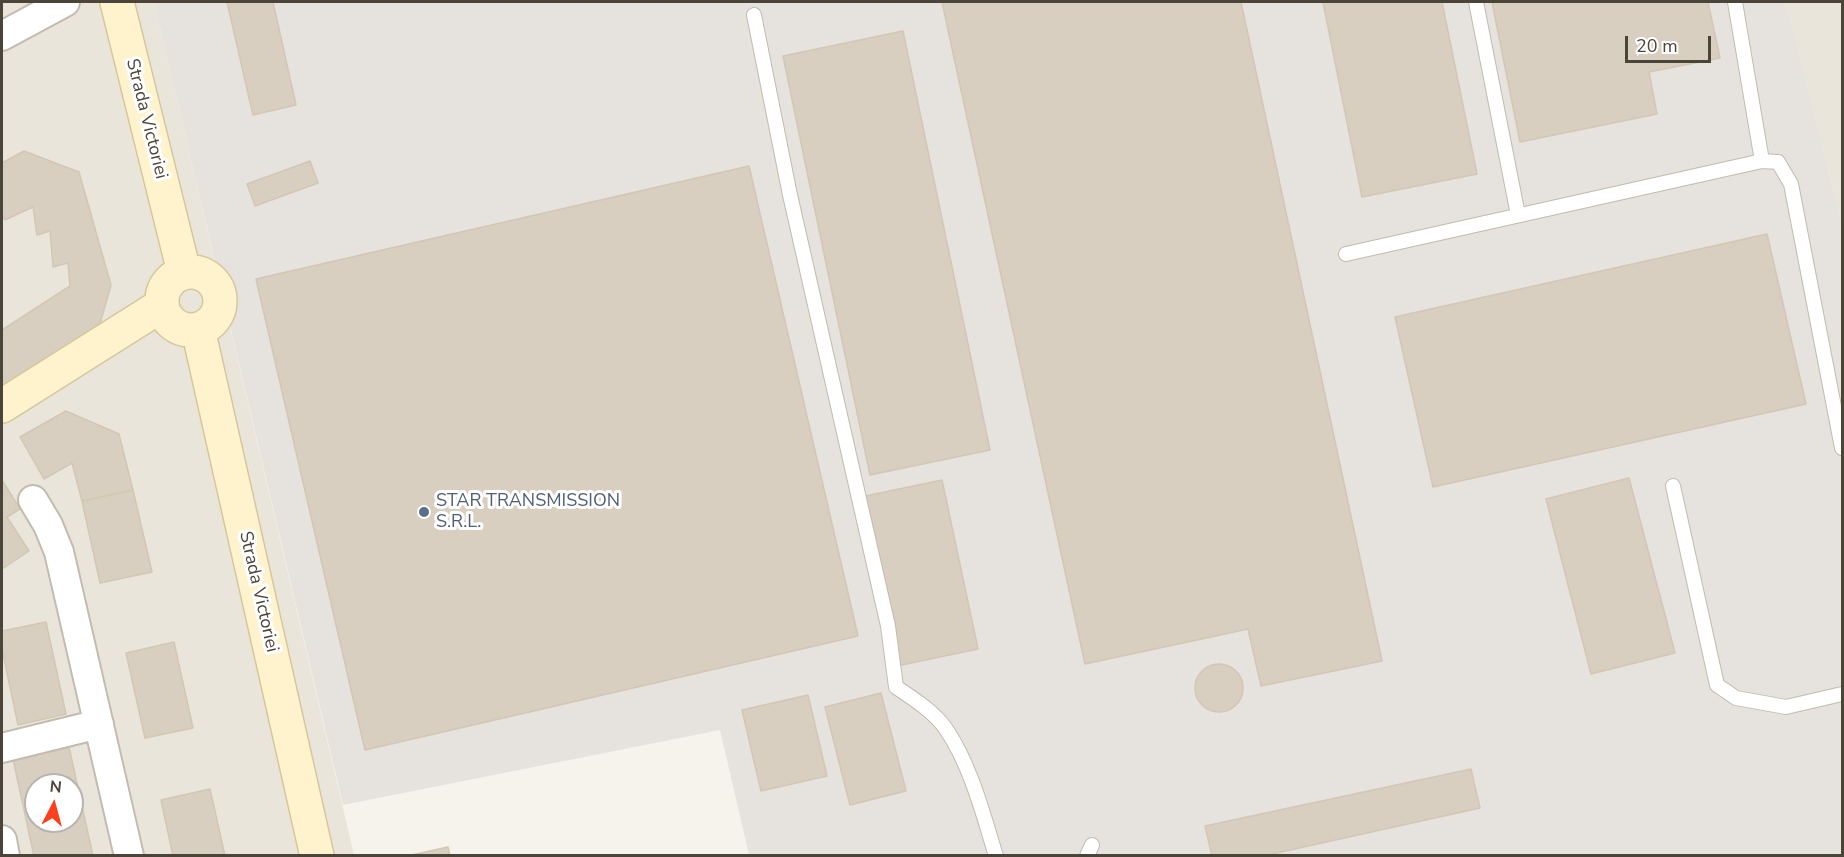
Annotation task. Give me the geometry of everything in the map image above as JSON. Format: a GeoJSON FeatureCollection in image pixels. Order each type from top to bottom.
{"type":"FeatureCollection","features":[{"type":"Feature","properties":{"kind":"main road","name":"Strada Victoriei"},"geometry":{"type":"LineString","coordinates":[[117,2],[184,272]]}},
{"type":"Feature","properties":{"kind":"main road"},"geometry":{"type":"LineString","coordinates":[[184,272],[193,272],[208,278],[218,292],[220,302],[218,311],[207,325],[198,329],[179,327],[171,322],[165,315],[162,305],[162,297],[169,281],[184,272]]}},
{"type":"Feature","properties":{"kind":"main road"},"geometry":{"type":"LineString","coordinates":[[2,406],[162,305]]}},
{"type":"Feature","properties":{"kind":"main road","name":"Strada Victoriei"},"geometry":{"type":"LineString","coordinates":[[198,329],[317,855]]}},
{"type":"Feature","properties":{"kind":"street"},"geometry":{"type":"LineString","coordinates":[[2,36],[65,2]]}},
{"type":"Feature","properties":{"kind":"street"},"geometry":{"type":"LineString","coordinates":[[33,500],[48,525],[59,552],[129,855]]}},
{"type":"Feature","properties":{"kind":"street"},"geometry":{"type":"LineString","coordinates":[[2,748],[99,724]]}},
{"type":"Feature","properties":{"kind":"street"},"geometry":{"type":"LineString","coordinates":[[2,840],[5,855]]}},
{"type":"Feature","properties":{"kind":"lane"},"geometry":{"type":"LineString","coordinates":[[1476,2],[1518,215]]}},
{"type":"Feature","properties":{"kind":"lane"},"geometry":{"type":"LineString","coordinates":[[1735,2],[1762,161]]}},
{"type":"Feature","properties":{"kind":"lane"},"geometry":{"type":"LineString","coordinates":[[754,15],[790,195],[888,626],[896,687],[922,705],[945,729],[967,769],[996,855]]}},
{"type":"Feature","properties":{"kind":"lane"},"geometry":{"type":"LineString","coordinates":[[1346,254],[1762,161],[1778,162],[1791,184],[1842,448]]}},
{"type":"Feature","properties":{"kind":"lane"},"geometry":{"type":"LineString","coordinates":[[1673,486],[1717,685],[1736,698],[1786,707],[1842,694]]}},
{"type":"Feature","properties":{"kind":"shaded area"},"geometry":{"type":"Polygon","coordinates":[[[2,2],[154,2],[354,855],[2,856],[2,2]]]}},
{"type":"Feature","properties":{"kind":"shaded area"},"geometry":{"type":"Polygon","coordinates":[[[154,2],[1784,2],[1796,38],[1842,225],[1842,855],[749,855],[720,730],[343,805],[154,2]]]}},
{"type":"Feature","properties":{"kind":"shaded area"},"geometry":{"type":"Polygon","coordinates":[[[1784,2],[1842,2],[1842,225],[1796,38],[1784,2]]]}},
{"type":"Feature","properties":{"kind":"building"},"geometry":{"type":"Polygon","coordinates":[[[227,2],[273,2],[296,105],[253,115],[227,2]]]}},
{"type":"Feature","properties":{"kind":"building"},"geometry":{"type":"Polygon","coordinates":[[[942,2],[1241,2],[1382,661],[1261,686],[1248,629],[1085,664],[942,2]]]}},
{"type":"Feature","properties":{"kind":"building"},"geometry":{"type":"Polygon","coordinates":[[[1323,2],[1442,2],[1477,174],[1362,197],[1323,2]]]}},
{"type":"Feature","properties":{"kind":"building"},"geometry":{"type":"Polygon","coordinates":[[[1492,2],[1708,2],[1720,58],[1649,72],[1657,114],[1520,142],[1492,2]]]}},
{"type":"Feature","properties":{"kind":"building"},"geometry":{"type":"Polygon","coordinates":[[[903,31],[990,450],[870,475],[783,56],[903,31]]]}},
{"type":"Feature","properties":{"kind":"building"},"geometry":{"type":"Polygon","coordinates":[[[24,151],[79,172],[111,285],[100,324],[2,391],[2,330],[70,286],[68,263],[53,267],[50,231],[37,235],[33,207],[5,220],[2,215],[2,163],[24,151]]]}},
{"type":"Feature","properties":{"kind":"building"},"geometry":{"type":"Polygon","coordinates":[[[310,161],[318,183],[255,206],[247,184],[310,161]]]}},
{"type":"Feature","properties":{"kind":"building"},"geometry":{"type":"Polygon","coordinates":[[[749,166],[858,636],[365,750],[256,279],[749,166]]]}},
{"type":"Feature","properties":{"kind":"building"},"geometry":{"type":"Polygon","coordinates":[[[1767,234],[1806,404],[1433,487],[1395,317],[1767,234]]]}},
{"type":"Feature","properties":{"kind":"building"},"geometry":{"type":"Polygon","coordinates":[[[66,411],[119,434],[133,490],[82,501],[72,463],[44,479],[20,437],[66,411]]]}},
{"type":"Feature","properties":{"kind":"building"},"geometry":{"type":"Polygon","coordinates":[[[1629,478],[1675,653],[1591,674],[1546,499],[1629,478]]]}},
{"type":"Feature","properties":{"kind":"building"},"geometry":{"type":"Polygon","coordinates":[[[2,480],[20,509],[7,517],[29,551],[2,569],[2,480]]]}},
{"type":"Feature","properties":{"kind":"building"},"geometry":{"type":"Polygon","coordinates":[[[942,480],[978,649],[892,667],[856,498],[942,480]]]}},
{"type":"Feature","properties":{"kind":"building"},"geometry":{"type":"Polygon","coordinates":[[[133,490],[152,572],[100,583],[82,501],[133,490]]]}},
{"type":"Feature","properties":{"kind":"building"},"geometry":{"type":"Polygon","coordinates":[[[46,622],[66,714],[18,725],[2,649],[2,631],[46,622]]]}},
{"type":"Feature","properties":{"kind":"building"},"geometry":{"type":"Polygon","coordinates":[[[174,642],[193,728],[145,738],[126,653],[174,642]]]}},
{"type":"Feature","properties":{"kind":"building"},"geometry":{"type":"Polygon","coordinates":[[[1219,664],[1236,671],[1243,688],[1236,705],[1219,712],[1202,705],[1195,688],[1202,671],[1219,664]]]}},
{"type":"Feature","properties":{"kind":"building"},"geometry":{"type":"Polygon","coordinates":[[[881,693],[906,791],[850,805],[825,707],[881,693]]]}},
{"type":"Feature","properties":{"kind":"building"},"geometry":{"type":"Polygon","coordinates":[[[808,695],[827,776],[761,791],[742,710],[808,695]]]}},
{"type":"Feature","properties":{"kind":"building"},"geometry":{"type":"Polygon","coordinates":[[[69,747],[75,773],[24,773],[24,810],[13,759],[69,747]]]}},
{"type":"Feature","properties":{"kind":"building"},"geometry":{"type":"Polygon","coordinates":[[[1471,769],[1480,808],[1263,856],[1212,856],[1205,826],[1471,769]]]}},
{"type":"Feature","properties":{"kind":"building"},"geometry":{"type":"Polygon","coordinates":[[[210,789],[225,856],[173,856],[161,800],[210,789]]]}},
{"type":"Feature","properties":{"kind":"building"},"geometry":{"type":"Polygon","coordinates":[[[84,815],[93,856],[34,856],[29,833],[84,833],[84,815]]]}},
{"type":"Feature","properties":{"kind":"building"},"geometry":{"type":"Polygon","coordinates":[[[448,847],[450,856],[407,856],[448,847]]]}},
{"type":"Feature","properties":{"kind":"place","name":"STAR TRANSMISSION S.R.L."},"geometry":{"type":"Point","coordinates":[424,512]}}]}
